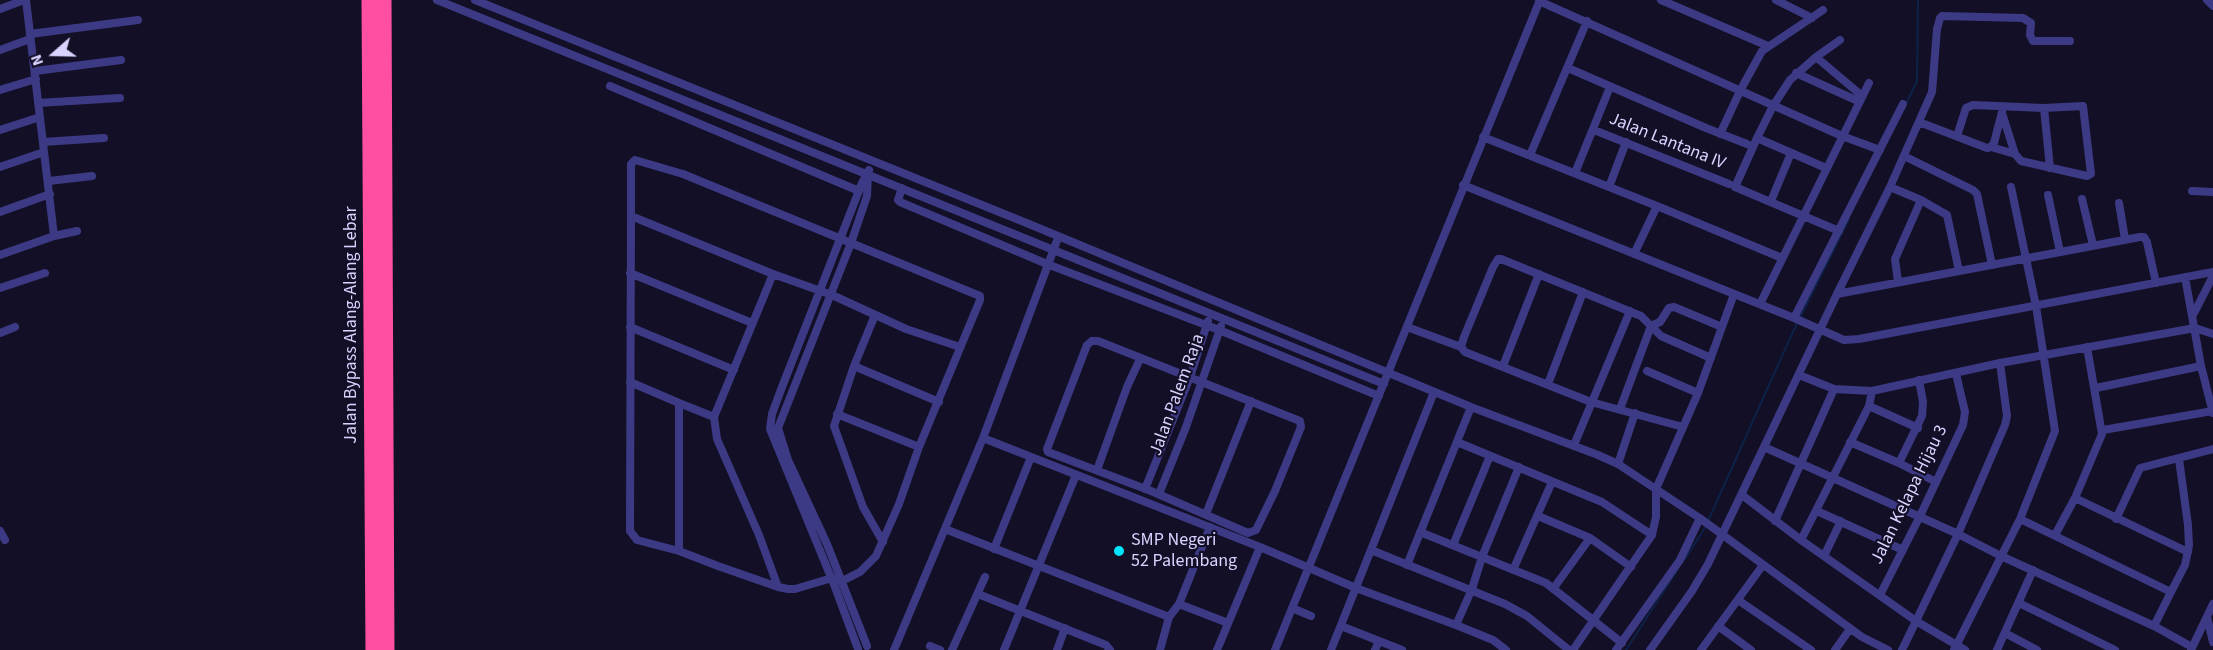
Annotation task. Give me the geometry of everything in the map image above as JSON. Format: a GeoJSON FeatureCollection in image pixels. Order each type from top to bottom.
{"type":"FeatureCollection","features":[{"type":"Feature","properties":{"kind":"highway","name":"Jalan Bypass Alang-Alang Lebar"},"geometry":{"type":"LineString","coordinates":[[369,0],[380,556],[387,650]]}},
{"type":"Feature","properties":{"kind":"highway","name":"Jalan Bypass Alang-Alang Lebar"},"geometry":{"type":"LineString","coordinates":[[373,650],[380,556],[384,0]]}},
{"type":"Feature","properties":{"kind":"street"},"geometry":{"type":"LineString","coordinates":[[0,9],[25,0],[54,236]]}},
{"type":"Feature","properties":{"kind":"street"},"geometry":{"type":"LineString","coordinates":[[437,0],[1384,384]]}},
{"type":"Feature","properties":{"kind":"street"},"geometry":{"type":"LineString","coordinates":[[475,0],[1434,392],[1618,464],[1701,519],[1850,629],[1888,650]]}},
{"type":"Feature","properties":{"kind":"street"},"geometry":{"type":"LineString","coordinates":[[1662,0],[1768,46]]}},
{"type":"Feature","properties":{"kind":"street"},"geometry":{"type":"LineString","coordinates":[[1776,0],[1812,18]]}},
{"type":"Feature","properties":{"kind":"street"},"geometry":{"type":"LineString","coordinates":[[2207,0],[2213,6]]}},
{"type":"Feature","properties":{"kind":"street"},"geometry":{"type":"LineString","coordinates":[[1275,650],[1539,1],[1741,89],[1773,106],[1880,150]]}},
{"type":"Feature","properties":{"kind":"street"},"geometry":{"type":"LineString","coordinates":[[1720,134],[1759,54],[1823,10]]}},
{"type":"Feature","properties":{"kind":"street"},"geometry":{"type":"LineString","coordinates":[[1650,650],[1692,591],[1720,533],[1742,495],[1819,328],[1890,187],[1933,87],[1938,21],[1942,16],[2023,18],[2031,23],[2030,35],[2033,41],[2070,41]]}},
{"type":"Feature","properties":{"kind":"street"},"geometry":{"type":"LineString","coordinates":[[0,50],[30,37],[138,20]]}},
{"type":"Feature","properties":{"kind":"street"},"geometry":{"type":"LineString","coordinates":[[1530,155],[1587,21]]}},
{"type":"Feature","properties":{"kind":"street"},"geometry":{"type":"LineString","coordinates":[[1839,231],[1735,187],[1773,106],[1796,74],[1840,40]]}},
{"type":"Feature","properties":{"kind":"street"},"geometry":{"type":"LineString","coordinates":[[1816,57],[1860,98]]}},
{"type":"Feature","properties":{"kind":"street"},"geometry":{"type":"LineString","coordinates":[[0,90],[35,75],[121,60]]}},
{"type":"Feature","properties":{"kind":"street"},"geometry":{"type":"LineString","coordinates":[[1568,68],[1747,144]]}},
{"type":"Feature","properties":{"kind":"street"},"geometry":{"type":"LineString","coordinates":[[1796,74],[1860,98]]}},
{"type":"Feature","properties":{"kind":"street"},"geometry":{"type":"LineString","coordinates":[[1760,304],[1869,83]]}},
{"type":"Feature","properties":{"kind":"street"},"geometry":{"type":"LineString","coordinates":[[610,86],[859,191]]}},
{"type":"Feature","properties":{"kind":"street"},"geometry":{"type":"LineString","coordinates":[[1575,173],[1610,87]]}},
{"type":"Feature","properties":{"kind":"street"},"geometry":{"type":"LineString","coordinates":[[662,109],[667,93]]}},
{"type":"Feature","properties":{"kind":"street"},"geometry":{"type":"LineString","coordinates":[[38,103],[120,98]]}},
{"type":"Feature","properties":{"kind":"street"},"geometry":{"type":"LineString","coordinates":[[1797,319],[1903,104]]}},
{"type":"Feature","properties":{"kind":"street"},"geometry":{"type":"LineString","coordinates":[[1919,122],[1981,147],[1991,147],[2015,154],[2025,163],[2086,176],[2091,174],[2083,106],[2003,109],[1968,106],[1957,136]]}},
{"type":"Feature","properties":{"kind":"street"},"geometry":{"type":"LineString","coordinates":[[2044,108],[2050,168]]}},
{"type":"Feature","properties":{"kind":"street"},"geometry":{"type":"LineString","coordinates":[[1991,147],[1996,139],[2003,109]]}},
{"type":"Feature","properties":{"kind":"street"},"geometry":{"type":"LineString","coordinates":[[2003,109],[2015,154]]}},
{"type":"Feature","properties":{"kind":"street"},"geometry":{"type":"LineString","coordinates":[[0,130],[40,117]]}},
{"type":"Feature","properties":{"kind":"street"},"geometry":{"type":"LineString","coordinates":[[747,142],[761,117]]}},
{"type":"Feature","properties":{"kind":"street","name":"Jalan Lantana IV"},"geometry":{"type":"LineString","coordinates":[[1594,130],[1728,184]]}},
{"type":"Feature","properties":{"kind":"street"},"geometry":{"type":"LineString","coordinates":[[1483,137],[1782,258]]}},
{"type":"Feature","properties":{"kind":"street"},"geometry":{"type":"LineString","coordinates":[[0,168],[44,147],[104,138]]}},
{"type":"Feature","properties":{"kind":"street"},"geometry":{"type":"LineString","coordinates":[[1757,138],[1826,168]]}},
{"type":"Feature","properties":{"kind":"street"},"geometry":{"type":"LineString","coordinates":[[1608,187],[1626,142]]}},
{"type":"Feature","properties":{"kind":"street"},"geometry":{"type":"LineString","coordinates":[[1771,201],[1791,153]]}},
{"type":"Feature","properties":{"kind":"street"},"geometry":{"type":"LineString","coordinates":[[1904,156],[1977,194],[1992,265]]}},
{"type":"Feature","properties":{"kind":"street"},"geometry":{"type":"LineString","coordinates":[[635,160],[683,174],[851,243],[980,296],[919,447],[884,542],[876,556],[852,577],[842,581],[831,578],[795,589],[778,587],[679,550],[638,540],[630,531],[631,164],[635,160]]}},
{"type":"Feature","properties":{"kind":"street"},"geometry":{"type":"LineString","coordinates":[[862,648],[777,449],[771,429],[772,414],[872,161]]}},
{"type":"Feature","properties":{"kind":"street"},"geometry":{"type":"LineString","coordinates":[[862,648],[842,581],[784,450],[778,428],[851,243],[867,196],[868,174]]}},
{"type":"Feature","properties":{"kind":"street"},"geometry":{"type":"LineString","coordinates":[[49,181],[92,176]]}},
{"type":"Feature","properties":{"kind":"street"},"geometry":{"type":"LineString","coordinates":[[1463,185],[1844,340],[2213,272]]}},
{"type":"Feature","properties":{"kind":"street"},"geometry":{"type":"LineString","coordinates":[[1890,187],[1921,200],[1947,215],[1959,271]]}},
{"type":"Feature","properties":{"kind":"street"},"geometry":{"type":"LineString","coordinates":[[1956,648],[2020,519],[2055,430],[2036,306],[2011,187]]}},
{"type":"Feature","properties":{"kind":"street"},"geometry":{"type":"LineString","coordinates":[[902,188],[898,200],[900,202],[1047,264],[1220,330],[1379,396]]}},
{"type":"Feature","properties":{"kind":"street"},"geometry":{"type":"LineString","coordinates":[[2192,191],[2213,192]]}},
{"type":"Feature","properties":{"kind":"street"},"geometry":{"type":"LineString","coordinates":[[0,212],[50,194]]}},
{"type":"Feature","properties":{"kind":"street"},"geometry":{"type":"LineString","coordinates":[[2048,195],[2060,252]]}},
{"type":"Feature","properties":{"kind":"street"},"geometry":{"type":"LineString","coordinates":[[2082,199],[2093,245]]}},
{"type":"Feature","properties":{"kind":"street"},"geometry":{"type":"LineString","coordinates":[[1898,282],[1895,259],[1921,200]]}},
{"type":"Feature","properties":{"kind":"street"},"geometry":{"type":"LineString","coordinates":[[2118,203],[2126,239]]}},
{"type":"Feature","properties":{"kind":"street"},"geometry":{"type":"LineString","coordinates":[[1634,254],[1657,206]]}},
{"type":"Feature","properties":{"kind":"street"},"geometry":{"type":"LineString","coordinates":[[631,216],[773,274],[832,295],[906,329],[960,347]]}},
{"type":"Feature","properties":{"kind":"street"},"geometry":{"type":"LineString","coordinates":[[0,255],[54,236],[76,231]]}},
{"type":"Feature","properties":{"kind":"street"},"geometry":{"type":"LineString","coordinates":[[1837,294],[2140,237],[2145,238],[2157,283]]}},
{"type":"Feature","properties":{"kind":"street"},"geometry":{"type":"LineString","coordinates":[[894,650],[982,438],[1058,238]]}},
{"type":"Feature","properties":{"kind":"street"},"geometry":{"type":"LineString","coordinates":[[1461,347],[1493,267],[1498,260],[1508,261],[1630,311],[1645,319],[1661,336],[1711,358]]}},
{"type":"Feature","properties":{"kind":"street"},"geometry":{"type":"LineString","coordinates":[[0,288],[45,273]]}},
{"type":"Feature","properties":{"kind":"street"},"geometry":{"type":"LineString","coordinates":[[630,273],[752,323]]}},
{"type":"Feature","properties":{"kind":"street"},"geometry":{"type":"LineString","coordinates":[[773,274],[714,417],[717,439],[759,535],[778,587]]}},
{"type":"Feature","properties":{"kind":"street"},"geometry":{"type":"LineString","coordinates":[[1503,366],[1539,274]]}},
{"type":"Feature","properties":{"kind":"street"},"geometry":{"type":"LineString","coordinates":[[2193,316],[2213,276]]}},
{"type":"Feature","properties":{"kind":"street"},"geometry":{"type":"LineString","coordinates":[[2103,430],[2213,412],[2209,385],[2201,366],[2185,277]]}},
{"type":"Feature","properties":{"kind":"street"},"geometry":{"type":"LineString","coordinates":[[1548,384],[1583,292]]}},
{"type":"Feature","properties":{"kind":"street"},"geometry":{"type":"LineString","coordinates":[[1371,549],[1472,589],[1527,616],[1571,650],[1652,535],[1656,517],[1656,489],[1698,393],[1734,294]]}},
{"type":"Feature","properties":{"kind":"street","name":"Jalan Palem Raja"},"geometry":{"type":"LineString","coordinates":[[1145,489],[1190,377],[1215,301]]}},
{"type":"Feature","properties":{"kind":"street","name":"Jalan Palem Raja"},"geometry":{"type":"LineString","coordinates":[[1158,495],[1202,382],[1227,306]]}},
{"type":"Feature","properties":{"kind":"street"},"geometry":{"type":"LineString","coordinates":[[1620,410],[1651,326],[1660,322],[1669,308],[1674,307],[1722,327]]}},
{"type":"Feature","properties":{"kind":"street"},"geometry":{"type":"LineString","coordinates":[[1574,445],[1630,311]]}},
{"type":"Feature","properties":{"kind":"street"},"geometry":{"type":"LineString","coordinates":[[875,315],[854,366],[834,426],[863,507],[884,542]]}},
{"type":"Feature","properties":{"kind":"street"},"geometry":{"type":"LineString","coordinates":[[0,333],[15,327]]}},
{"type":"Feature","properties":{"kind":"street"},"geometry":{"type":"LineString","coordinates":[[630,327],[734,370]]}},
{"type":"Feature","properties":{"kind":"street"},"geometry":{"type":"LineString","coordinates":[[1407,327],[1461,347],[1465,352],[1591,402],[1683,427]]}},
{"type":"Feature","properties":{"kind":"street"},"geometry":{"type":"LineString","coordinates":[[1799,375],[1834,389],[1872,391],[2001,363],[2195,328],[2213,334]]}},
{"type":"Feature","properties":{"kind":"street"},"geometry":{"type":"LineString","coordinates":[[1092,341],[1098,341],[1140,358],[1251,400],[1301,423],[1275,491],[1253,533],[1248,533],[1097,470],[1050,454],[1047,449],[1088,345],[1092,341]]}},
{"type":"Feature","properties":{"kind":"street"},"geometry":{"type":"LineString","coordinates":[[2055,535],[2075,498],[2103,430],[2087,347]]}},
{"type":"Feature","properties":{"kind":"street"},"geometry":{"type":"LineString","coordinates":[[1097,470],[1140,358]]}},
{"type":"Feature","properties":{"kind":"street"},"geometry":{"type":"LineString","coordinates":[[1902,650],[1958,534],[2006,420],[2001,363]]}},
{"type":"Feature","properties":{"kind":"street"},"geometry":{"type":"LineString","coordinates":[[854,366],[939,402]]}},
{"type":"Feature","properties":{"kind":"street"},"geometry":{"type":"LineString","coordinates":[[2096,388],[2201,366]]}},
{"type":"Feature","properties":{"kind":"street"},"geometry":{"type":"LineString","coordinates":[[1647,371],[1698,393]]}},
{"type":"Feature","properties":{"kind":"street","name":"Jalan Kelapa Hijau 3"},"geometry":{"type":"LineString","coordinates":[[1880,595],[1920,516],[1965,418],[1964,403],[1956,374]]}},
{"type":"Feature","properties":{"kind":"street"},"geometry":{"type":"LineString","coordinates":[[1899,463],[1918,428],[1923,409],[1919,381]]}},
{"type":"Feature","properties":{"kind":"street"},"geometry":{"type":"LineString","coordinates":[[630,382],[714,417]]}},
{"type":"Feature","properties":{"kind":"street"},"geometry":{"type":"LineString","coordinates":[[1775,521],[1834,389]]}},
{"type":"Feature","properties":{"kind":"street"},"geometry":{"type":"LineString","coordinates":[[1801,540],[1869,406],[1872,391]]}},
{"type":"Feature","properties":{"kind":"street"},"geometry":{"type":"LineString","coordinates":[[1331,650],[1434,392]]}},
{"type":"Feature","properties":{"kind":"street"},"geometry":{"type":"LineString","coordinates":[[1206,514],[1251,400]]}},
{"type":"Feature","properties":{"kind":"street"},"geometry":{"type":"LineString","coordinates":[[679,403],[679,550]]}},
{"type":"Feature","properties":{"kind":"street"},"geometry":{"type":"LineString","coordinates":[[1869,406],[1918,428]]}},
{"type":"Feature","properties":{"kind":"street"},"geometry":{"type":"LineString","coordinates":[[1407,565],[1471,407]]}},
{"type":"Feature","properties":{"kind":"street"},"geometry":{"type":"LineString","coordinates":[[1618,464],[1635,413]]}},
{"type":"Feature","properties":{"kind":"street"},"geometry":{"type":"LineString","coordinates":[[772,414],[783,414]]}},
{"type":"Feature","properties":{"kind":"street"},"geometry":{"type":"LineString","coordinates":[[837,414],[919,447]]}},
{"type":"Feature","properties":{"kind":"street"},"geometry":{"type":"LineString","coordinates":[[982,438],[1260,547],[1356,588],[1456,625],[1493,640],[1506,650]]}},
{"type":"Feature","properties":{"kind":"street"},"geometry":{"type":"LineString","coordinates":[[1457,442],[1602,502],[1652,535]]}},
{"type":"Feature","properties":{"kind":"street"},"geometry":{"type":"LineString","coordinates":[[1850,442],[1936,482]]}},
{"type":"Feature","properties":{"kind":"street"},"geometry":{"type":"LineString","coordinates":[[1764,447],[1920,516],[2154,626],[2191,648],[2213,603]]}},
{"type":"Feature","properties":{"kind":"street"},"geometry":{"type":"LineString","coordinates":[[2116,519],[2138,470],[2147,465],[2213,449]]}},
{"type":"Feature","properties":{"kind":"street"},"geometry":{"type":"LineString","coordinates":[[1453,545],[1490,456]]}},
{"type":"Feature","properties":{"kind":"street"},"geometry":{"type":"LineString","coordinates":[[994,549],[1031,457]]}},
{"type":"Feature","properties":{"kind":"street"},"geometry":{"type":"LineString","coordinates":[[2154,626],[2185,565],[2188,552],[2188,525],[2179,459]]}},
{"type":"Feature","properties":{"kind":"street"},"geometry":{"type":"LineString","coordinates":[[1456,625],[1519,467]]}},
{"type":"Feature","properties":{"kind":"street"},"geometry":{"type":"LineString","coordinates":[[1004,650],[1076,475]]}},
{"type":"Feature","properties":{"kind":"street"},"geometry":{"type":"LineString","coordinates":[[1513,570],[1552,482]]}},
{"type":"Feature","properties":{"kind":"street"},"geometry":{"type":"LineString","coordinates":[[1742,495],[1801,540],[1916,621],[1956,648],[1965,650]]}},
{"type":"Feature","properties":{"kind":"street"},"geometry":{"type":"LineString","coordinates":[[2075,498],[2188,552]]}},
{"type":"Feature","properties":{"kind":"street"},"geometry":{"type":"LineString","coordinates":[[1817,511],[1903,550]]}},
{"type":"Feature","properties":{"kind":"street"},"geometry":{"type":"LineString","coordinates":[[1538,516],[1590,538],[1631,567]]}},
{"type":"Feature","properties":{"kind":"street"},"geometry":{"type":"LineString","coordinates":[[1420,532],[1546,583],[1593,621],[1619,646],[1680,560],[1701,519]]}},
{"type":"Feature","properties":{"kind":"street"},"geometry":{"type":"LineString","coordinates":[[2020,519],[2170,592]]}},
{"type":"Feature","properties":{"kind":"street"},"geometry":{"type":"LineString","coordinates":[[1824,556],[1841,521]]}},
{"type":"Feature","properties":{"kind":"street"},"geometry":{"type":"LineString","coordinates":[[1160,650],[1170,617],[1179,604],[1210,527]]}},
{"type":"Feature","properties":{"kind":"street"},"geometry":{"type":"LineString","coordinates":[[945,529],[1170,617]]}},
{"type":"Feature","properties":{"kind":"street"},"geometry":{"type":"LineString","coordinates":[[1553,589],[1590,538]]}},
{"type":"Feature","properties":{"kind":"street"},"geometry":{"type":"LineString","coordinates":[[1217,650],[1260,547]]}},
{"type":"Feature","properties":{"kind":"street"},"geometry":{"type":"LineString","coordinates":[[1701,650],[1763,565]]}},
{"type":"Feature","properties":{"kind":"street"},"geometry":{"type":"LineString","coordinates":[[1997,650],[2034,570]]}},
{"type":"Feature","properties":{"kind":"street"},"geometry":{"type":"LineString","coordinates":[[952,650],[985,577]]}},
{"type":"Feature","properties":{"kind":"street"},"geometry":{"type":"LineString","coordinates":[[978,594],[1106,645],[1110,650]]}},
{"type":"Feature","properties":{"kind":"street"},"geometry":{"type":"LineString","coordinates":[[1738,600],[1811,650]]}},
{"type":"Feature","properties":{"kind":"street"},"geometry":{"type":"LineString","coordinates":[[2019,603],[2113,650]]}},
{"type":"Feature","properties":{"kind":"street"},"geometry":{"type":"LineString","coordinates":[[1179,604],[1228,623]]}},
{"type":"Feature","properties":{"kind":"street"},"geometry":{"type":"LineString","coordinates":[[1293,609],[1311,616]]}},
{"type":"Feature","properties":{"kind":"street"},"geometry":{"type":"LineString","coordinates":[[2207,617],[2213,642]]}},
{"type":"Feature","properties":{"kind":"street"},"geometry":{"type":"LineString","coordinates":[[1341,626],[1402,650]]}},
{"type":"Feature","properties":{"kind":"street"},"geometry":{"type":"LineString","coordinates":[[1718,626],[1747,649]]}},
{"type":"Feature","properties":{"kind":"street"},"geometry":{"type":"LineString","coordinates":[[1057,650],[1065,628]]}},
{"type":"Feature","properties":{"kind":"street"},"geometry":{"type":"LineString","coordinates":[[1835,650],[1850,629]]}},
{"type":"Feature","properties":{"kind":"street"},"geometry":{"type":"LineString","coordinates":[[2005,633],[2037,650]]}},
{"type":"Feature","properties":{"kind":"street"},"geometry":{"type":"LineString","coordinates":[[1375,650],[1379,641]]}},
{"type":"Feature","properties":{"kind":"street"},"geometry":{"type":"LineString","coordinates":[[930,646],[940,650]]}},
{"type":"Feature","properties":{"kind":"waterway"},"geometry":{"type":"LineString","coordinates":[[1906,104],[1917,81],[1918,0]]}},
{"type":"Feature","properties":{"kind":"waterway"},"geometry":{"type":"LineString","coordinates":[[1708,521],[1791,336],[1849,219]]}},
{"type":"Feature","properties":{"kind":"waterway"},"geometry":{"type":"LineString","coordinates":[[1685,559],[1706,526]]}},
{"type":"Feature","properties":{"kind":"waterway"},"geometry":{"type":"LineString","coordinates":[[1626,650],[1678,569]]}},
{"type":"Feature","properties":{"kind":"place","name":"SMP Negeri 52 Palembang"},"geometry":{"type":"Point","coordinates":[1119,551]}}]}
